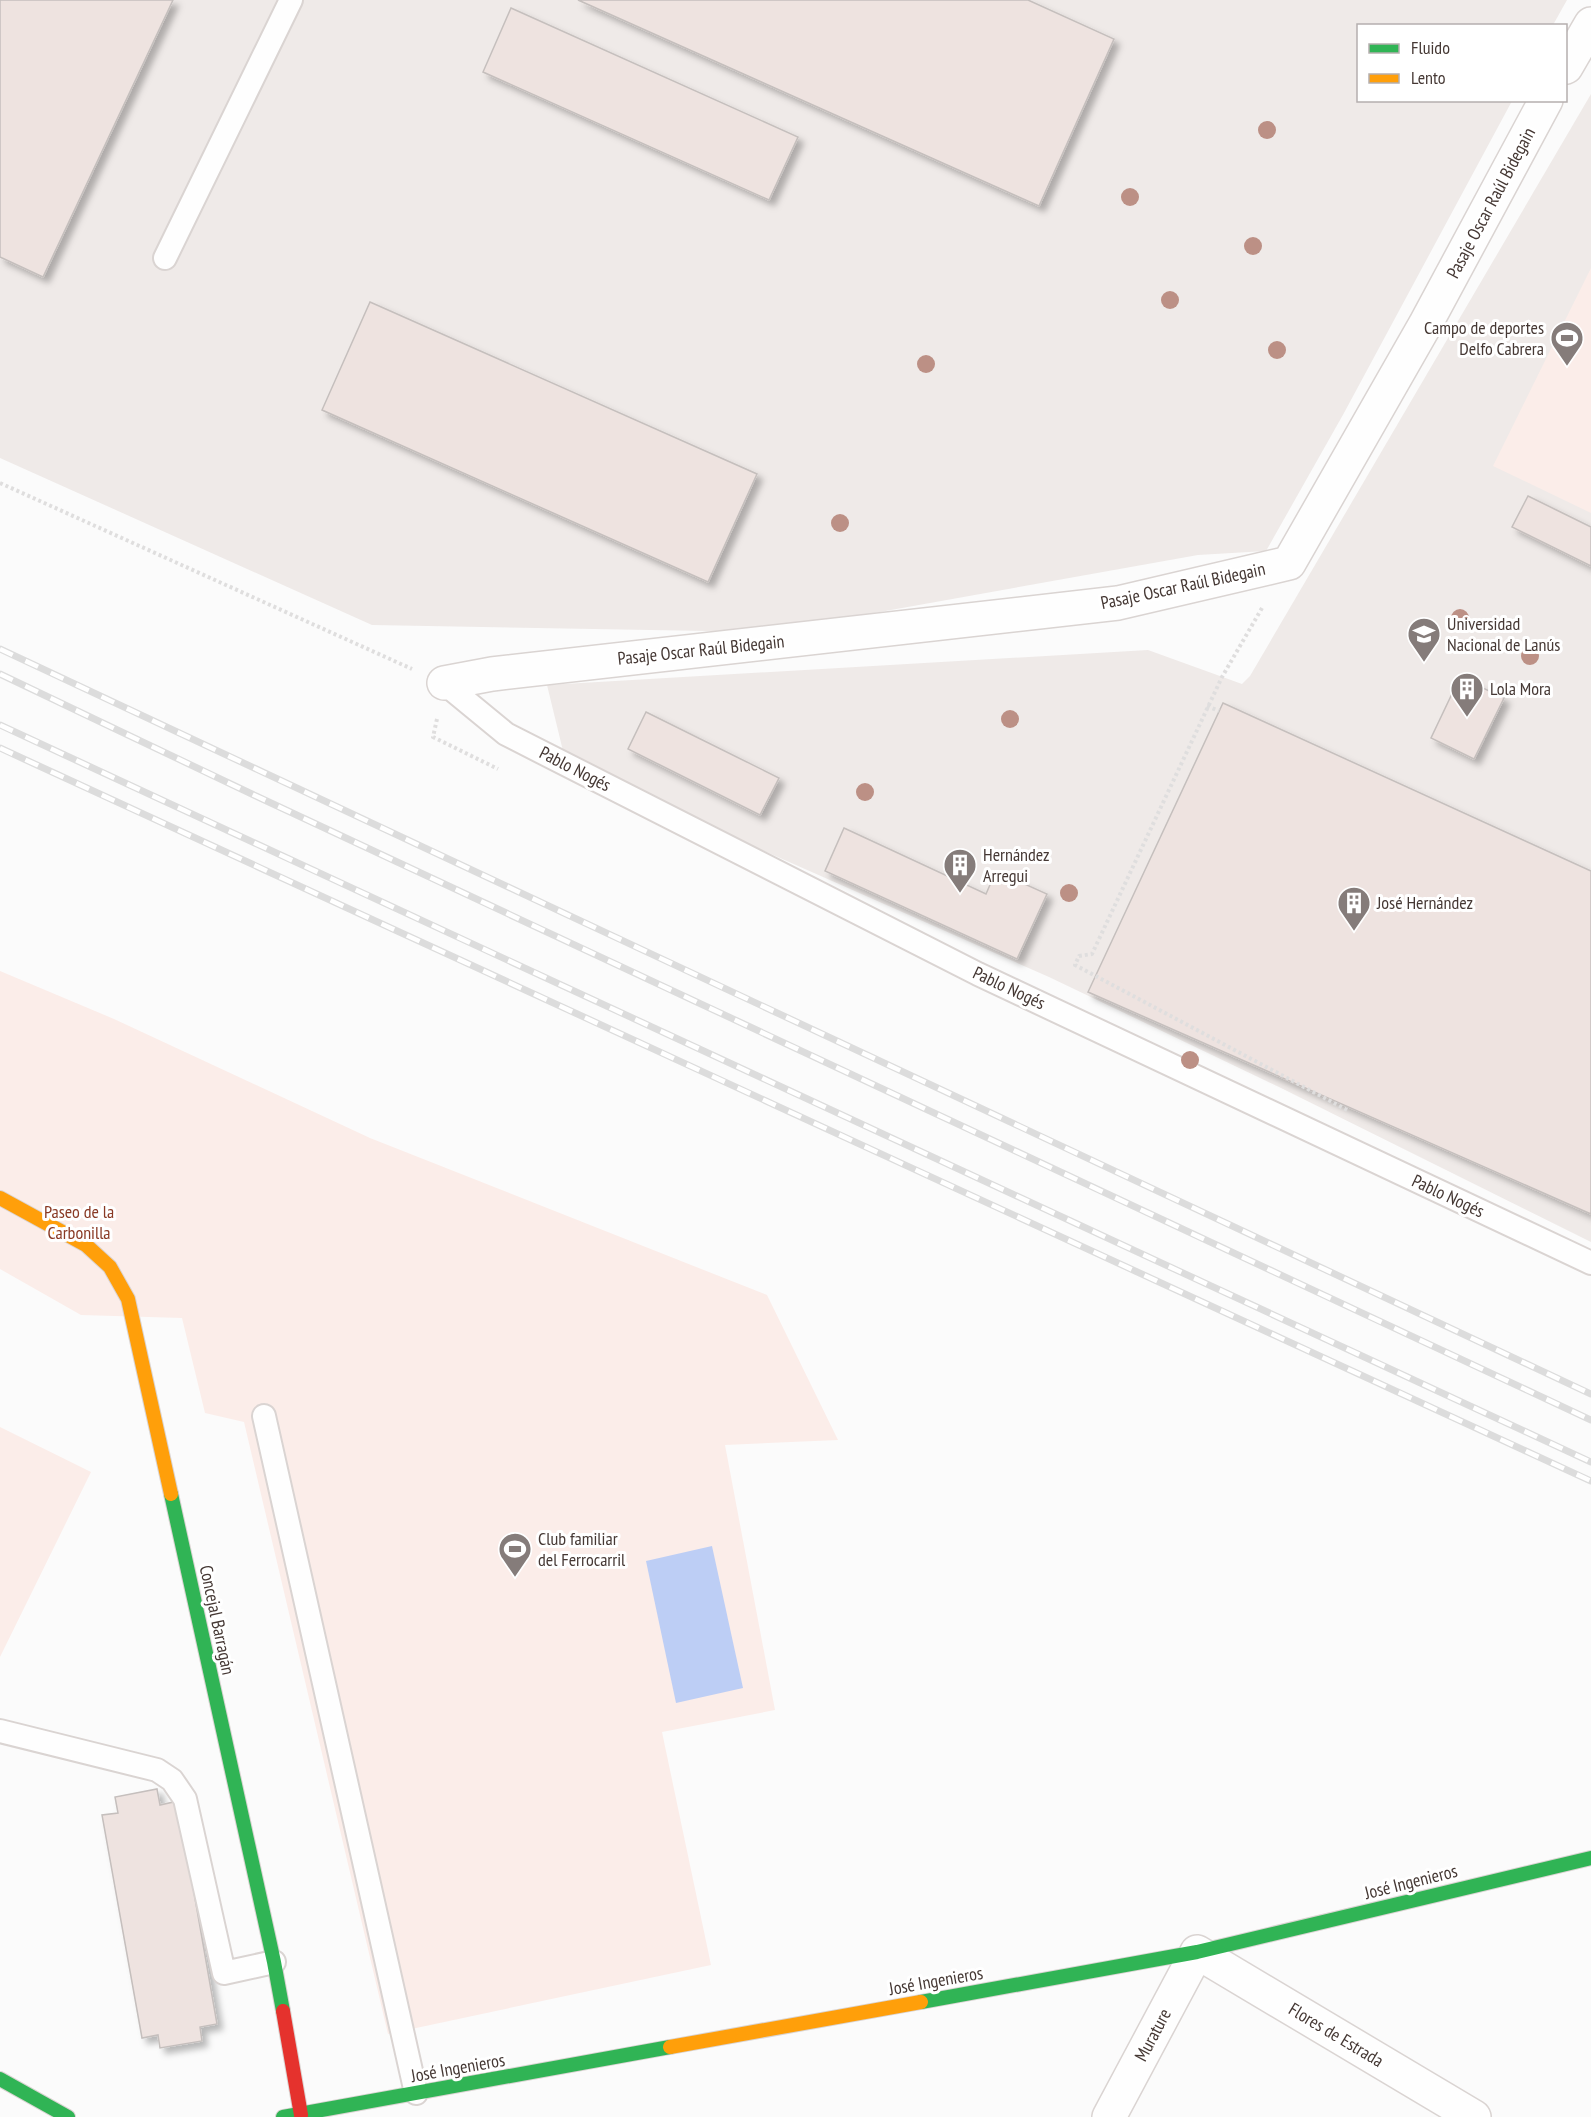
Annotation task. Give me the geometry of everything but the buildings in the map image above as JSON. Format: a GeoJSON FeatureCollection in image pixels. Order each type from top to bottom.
{"type":"FeatureCollection","features":[{"type":"Feature","properties":{"kind":"street"},"geometry":{"type":"LineString","coordinates":[[1567,65],[1591,24]]}},
{"type":"Feature","properties":{"kind":"street","name":"Pasaje Oscar Raúl Bidegain"},"geometry":{"type":"LineString","coordinates":[[444,683],[492,674],[1118,603],[1289,563],[1425,325],[1545,102]]}},
{"type":"Feature","properties":{"kind":"street","name":"Concejal Barragán"},"geometry":{"type":"LineString","coordinates":[[0,1198],[86,1245],[110,1267],[128,1299],[274,1962],[301,2115]]}},
{"type":"Feature","properties":{"kind":"street","name":"José Ingenieros"},"geometry":{"type":"LineString","coordinates":[[283,2117],[1197,1952],[1591,1858]]}},
{"type":"Feature","properties":{"kind":"street","name":"Murature"},"geometry":{"type":"LineString","coordinates":[[1109,2117],[1197,1952]]}},
{"type":"Feature","properties":{"kind":"street","name":"Flores de Estrada"},"geometry":{"type":"LineString","coordinates":[[1197,1952],[1474,2117]]}},
{"type":"Feature","properties":{"kind":"street"},"geometry":{"type":"LineString","coordinates":[[0,2079],[68,2117]]}},
{"type":"Feature","properties":{"kind":"lane"},"geometry":{"type":"LineString","coordinates":[[165,258],[291,0]]}},
{"type":"Feature","properties":{"kind":"lane","name":"Pablo Nogés"},"geometry":{"type":"LineString","coordinates":[[444,683],[506,734],[968,969],[1591,1263]]}},
{"type":"Feature","properties":{"kind":"lane"},"geometry":{"type":"LineString","coordinates":[[264,1416],[416,2093]]}},
{"type":"Feature","properties":{"kind":"lane"},"geometry":{"type":"LineString","coordinates":[[0,1731],[157,1770],[172,1780],[185,1798],[224,1973],[274,1962]]}},
{"type":"Feature","properties":{"kind":"path"},"geometry":{"type":"LineString","coordinates":[[0,483],[444,683]]}},
{"type":"Feature","properties":{"kind":"path"},"geometry":{"type":"LineString","coordinates":[[1289,563],[1221,676],[1092,954],[1079,956],[1075,965],[1359,1116]]}},
{"type":"Feature","properties":{"kind":"path"},"geometry":{"type":"LineString","coordinates":[[1207,706],[1219,711]]}},
{"type":"Feature","properties":{"kind":"shaded area"},"geometry":{"type":"Polygon","coordinates":[[[0,0],[1567,0],[1554,24],[1357,24],[1357,102],[1511,102],[1344,413],[1266,551],[1198,555],[768,632],[372,625],[0,458],[0,0]]]}},
{"type":"Feature","properties":{"kind":"shaded area","name":"Universidad Nacional de Lanús"},"geometry":{"type":"Polygon","coordinates":[[[1591,94],[1591,1242],[1281,1088],[1049,977],[719,831],[564,755],[547,685],[1148,650],[1242,684],[1250,676],[1591,94]]]}},
{"type":"Feature","properties":{"kind":"green space","name":"Campo de deportes Delfo Cabrera"},"geometry":{"type":"Polygon","coordinates":[[[1591,268],[1591,513],[1493,466],[1591,268]]]}},
{"type":"Feature","properties":{"kind":"green space","name":"Club familiar del Ferrocarril"},"geometry":{"type":"Polygon","coordinates":[[[0,971],[114,1019],[370,1138],[767,1295],[838,1440],[725,1445],[775,1710],[662,1732],[711,1965],[388,2034],[244,1422],[205,1413],[182,1318],[81,1315],[0,1269],[0,971]]]}},
{"type":"Feature","properties":{"kind":"green space"},"geometry":{"type":"Polygon","coordinates":[[[0,1427],[91,1472],[0,1657],[0,1427]]]}},
{"type":"Feature","properties":{"kind":"water"},"geometry":{"type":"Polygon","coordinates":[[[712,1546],[743,1688],[676,1703],[646,1561],[712,1546]]]}},
{"type":"Feature","properties":{"kind":"railway"},"geometry":{"type":"LineString","coordinates":[[0,649],[1591,1394]]}},
{"type":"Feature","properties":{"kind":"railway"},"geometry":{"type":"LineString","coordinates":[[0,674],[1591,1420]]}},
{"type":"Feature","properties":{"kind":"railway"},"geometry":{"type":"LineString","coordinates":[[0,725],[1591,1462]]}},
{"type":"Feature","properties":{"kind":"railway"},"geometry":{"type":"LineString","coordinates":[[0,748],[1591,1481]]}},
{"type":"Feature","properties":{"kind":"traffic: fast"},"geometry":{"type":"LineString","coordinates":[[171,1494],[283,2011]]}},
{"type":"Feature","properties":{"kind":"traffic: fast"},"geometry":{"type":"LineString","coordinates":[[921,2002],[1197,1952],[1591,1858]]}},
{"type":"Feature","properties":{"kind":"traffic: fast"},"geometry":{"type":"LineString","coordinates":[[283,2117],[670,2047]]}},
{"type":"Feature","properties":{"kind":"traffic: fast"},"geometry":{"type":"LineString","coordinates":[[0,2079],[68,2117]]}},
{"type":"Feature","properties":{"kind":"traffic: slow"},"geometry":{"type":"LineString","coordinates":[[0,1198],[86,1245],[110,1267],[128,1299],[171,1494]]}},
{"type":"Feature","properties":{"kind":"traffic: slow"},"geometry":{"type":"LineString","coordinates":[[670,2047],[921,2002]]}},
{"type":"Feature","properties":{"kind":"traffic: jam"},"geometry":{"type":"LineString","coordinates":[[283,2011],[301,2115]]}},
{"type":"Feature","properties":{"kind":"place","name":"Campo de deportes Delfo Cabrera"},"geometry":{"type":"Point","coordinates":[1567,367]}},
{"type":"Feature","properties":{"kind":"place","name":"Universidad Nacional de Lanús"},"geometry":{"type":"Point","coordinates":[1424,663]}},
{"type":"Feature","properties":{"kind":"place","name":"Lola Mora"},"geometry":{"type":"Point","coordinates":[1467,718]}},
{"type":"Feature","properties":{"kind":"place","name":"Hernández Arregui"},"geometry":{"type":"Point","coordinates":[960,894]}},
{"type":"Feature","properties":{"kind":"place","name":"José Hernández"},"geometry":{"type":"Point","coordinates":[1354,932]}},
{"type":"Feature","properties":{"kind":"place","name":"Club familiar del Ferrocarril"},"geometry":{"type":"Point","coordinates":[515,1578]}},
{"type":"Feature","properties":{"kind":"park label","name":"Paseo de la Carbonilla"},"geometry":{"type":"Point","coordinates":[79,1222]}}]}
